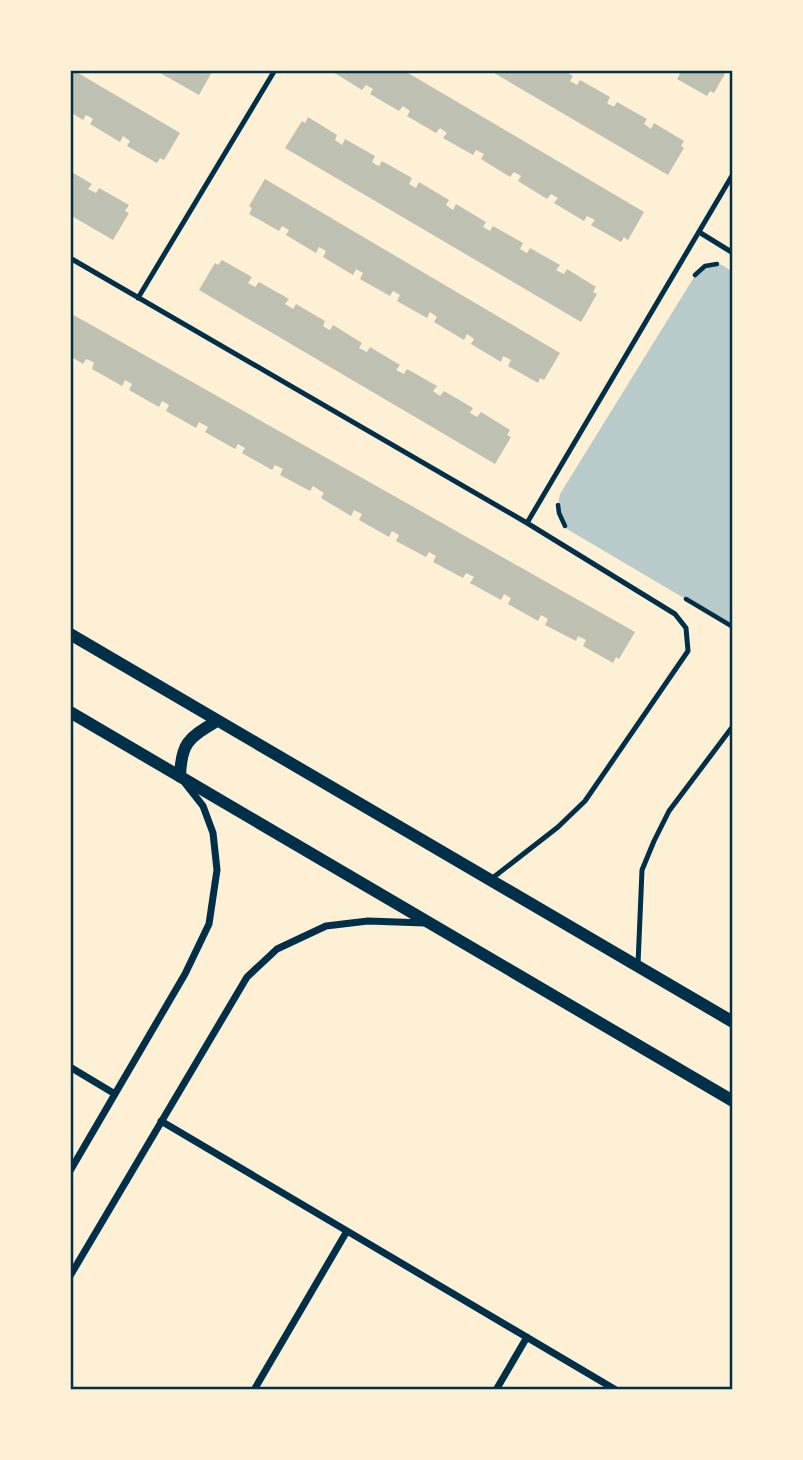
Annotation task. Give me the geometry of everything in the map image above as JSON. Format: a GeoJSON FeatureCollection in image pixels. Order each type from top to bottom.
{"type":"FeatureCollection","features":[{"type":"Feature","properties":{"kind":"street"},"geometry":{"type":"LineString","coordinates":[[70,634],[733,1023]]}},
{"type":"Feature","properties":{"kind":"street"},"geometry":{"type":"LineString","coordinates":[[70,712],[733,1101]]}},
{"type":"Feature","properties":{"kind":"street"},"geometry":{"type":"LineString","coordinates":[[70,1171],[185,974],[209,924],[217,870],[213,833],[203,806],[180,777],[181,757],[186,743],[217,720]]}},
{"type":"Feature","properties":{"kind":"street"},"geometry":{"type":"LineString","coordinates":[[70,1276],[247,976],[277,949],[326,926],[368,921],[429,923]]}},
{"type":"Feature","properties":{"kind":"street"},"geometry":{"type":"LineString","coordinates":[[70,1067],[115,1094]]}},
{"type":"Feature","properties":{"kind":"street"},"geometry":{"type":"LineString","coordinates":[[161,1121],[616,1390]]}},
{"type":"Feature","properties":{"kind":"street"},"geometry":{"type":"LineString","coordinates":[[254,1390],[347,1231]]}},
{"type":"Feature","properties":{"kind":"street"},"geometry":{"type":"LineString","coordinates":[[496,1390],[527,1337]]}},
{"type":"Feature","properties":{"kind":"lane"},"geometry":{"type":"LineString","coordinates":[[138,298],[275,70]]}},
{"type":"Feature","properties":{"kind":"lane"},"geometry":{"type":"LineString","coordinates":[[527,523],[733,174]]}},
{"type":"Feature","properties":{"kind":"lane"},"geometry":{"type":"LineString","coordinates":[[699,232],[733,253]]}},
{"type":"Feature","properties":{"kind":"lane"},"geometry":{"type":"LineString","coordinates":[[70,258],[527,523],[675,614],[686,628],[688,651],[585,801],[558,827],[490,880]]}},
{"type":"Feature","properties":{"kind":"lane"},"geometry":{"type":"LineString","coordinates":[[638,967],[642,870],[669,811],[733,726]]}},
{"type":"Feature","properties":{"kind":"path"},"geometry":{"type":"LineString","coordinates":[[689,285],[705,266],[722,265]]}},
{"type":"Feature","properties":{"kind":"path"},"geometry":{"type":"LineString","coordinates":[[560,494],[559,513],[566,529]]}},
{"type":"Feature","properties":{"kind":"path"},"geometry":{"type":"LineString","coordinates":[[685,598],[733,627]]}},
{"type":"Feature","properties":{"kind":"shaded area"},"geometry":{"type":"Polygon","coordinates":[[[716,264],[733,272],[733,627],[567,529],[560,517],[559,508],[560,494],[696,274],[700,269],[716,264]]]}},
{"type":"Feature","properties":{"kind":"building"},"geometry":{"type":"Polygon","coordinates":[[[70,70],[180,133],[164,160],[160,158],[157,163],[127,146],[130,141],[123,136],[120,142],[90,124],[93,119],[90,117],[86,115],[83,120],[70,112],[70,70]]]}},
{"type":"Feature","properties":{"kind":"building"},"geometry":{"type":"Polygon","coordinates":[[[155,70],[213,70],[199,95],[155,70]]]}},
{"type":"Feature","properties":{"kind":"building"},"geometry":{"type":"Polygon","coordinates":[[[403,70],[644,212],[628,240],[624,237],[621,242],[591,225],[595,220],[587,216],[584,221],[554,203],[558,198],[551,194],[547,199],[518,181],[521,176],[514,172],[510,177],[481,159],[484,154],[476,150],[473,155],[443,138],[447,133],[440,128],[436,133],[407,116],[410,111],[403,106],[399,111],[370,94],[373,89],[366,85],[362,90],[333,72],[403,70]]]}},
{"type":"Feature","properties":{"kind":"building"},"geometry":{"type":"Polygon","coordinates":[[[489,70],[564,70],[573,76],[570,81],[577,85],[580,80],[610,97],[607,103],[614,107],[617,102],[647,119],[644,124],[651,129],[654,123],[684,141],[681,146],[684,148],[668,175],[489,70]]]}},
{"type":"Feature","properties":{"kind":"building"},"geometry":{"type":"Polygon","coordinates":[[[674,70],[727,70],[714,93],[710,91],[707,96],[677,79],[680,74],[674,70]]]}},
{"type":"Feature","properties":{"kind":"building"},"geometry":{"type":"Polygon","coordinates":[[[308,117],[337,135],[335,140],[342,145],[345,139],[375,156],[372,162],[375,164],[379,166],[382,161],[412,178],[409,184],[416,188],[419,182],[449,200],[446,205],[453,210],[456,204],[486,222],[483,227],[490,231],[493,226],[523,243],[520,249],[527,253],[530,248],[560,265],[556,270],[564,274],[567,269],[596,287],[593,292],[597,294],[581,322],[285,148],[302,121],[305,123],[308,117]]]}},
{"type":"Feature","properties":{"kind":"building"},"geometry":{"type":"Polygon","coordinates":[[[70,171],[92,184],[88,189],[96,193],[99,188],[129,205],[125,211],[129,213],[113,240],[70,215],[70,171]]]}},
{"type":"Feature","properties":{"kind":"building"},"geometry":{"type":"Polygon","coordinates":[[[265,179],[560,353],[544,380],[540,378],[538,383],[508,366],[511,360],[503,356],[501,362],[471,344],[474,339],[467,334],[464,340],[434,322],[437,317],[430,312],[427,318],[397,301],[400,295],[393,291],[390,296],[360,279],[363,273],[356,269],[353,275],[323,257],[326,251],[319,247],[316,253],[286,235],[289,230],[282,226],[279,231],[249,214],[252,208],[249,206],[265,179]]]}},
{"type":"Feature","properties":{"kind":"building"},"geometry":{"type":"Polygon","coordinates":[[[222,260],[252,277],[248,283],[255,287],[259,282],[289,299],[285,304],[293,309],[296,304],[325,321],[323,326],[326,328],[330,330],[333,325],[362,343],[359,348],[367,352],[370,347],[400,365],[396,370],[404,374],[407,369],[437,386],[433,391],[440,396],[444,391],[473,408],[470,413],[477,417],[481,412],[510,430],[507,435],[511,437],[495,464],[199,290],[215,263],[218,265],[222,260]]]}},
{"type":"Feature","properties":{"kind":"building"},"geometry":{"type":"Polygon","coordinates":[[[70,313],[635,632],[619,659],[616,657],[613,663],[583,646],[586,640],[578,636],[576,641],[545,625],[548,619],[541,615],[538,621],[508,604],[511,598],[504,594],[501,600],[470,583],[474,577],[466,573],[463,578],[433,562],[436,556],[429,552],[426,557],[396,541],[399,535],[392,531],[389,537],[359,520],[362,514],[354,510],[351,516],[321,498],[324,493],[313,486],[310,491],[280,475],[283,469],[275,465],[272,470],[242,453],[245,448],[238,444],[235,449],[205,432],[208,427],[199,422],[196,428],[166,411],[169,405],[162,401],[159,407],[129,390],[132,384],[125,380],[122,386],[92,369],[94,363],[91,361],[86,359],[83,364],[70,356],[70,313]]]}}]}
